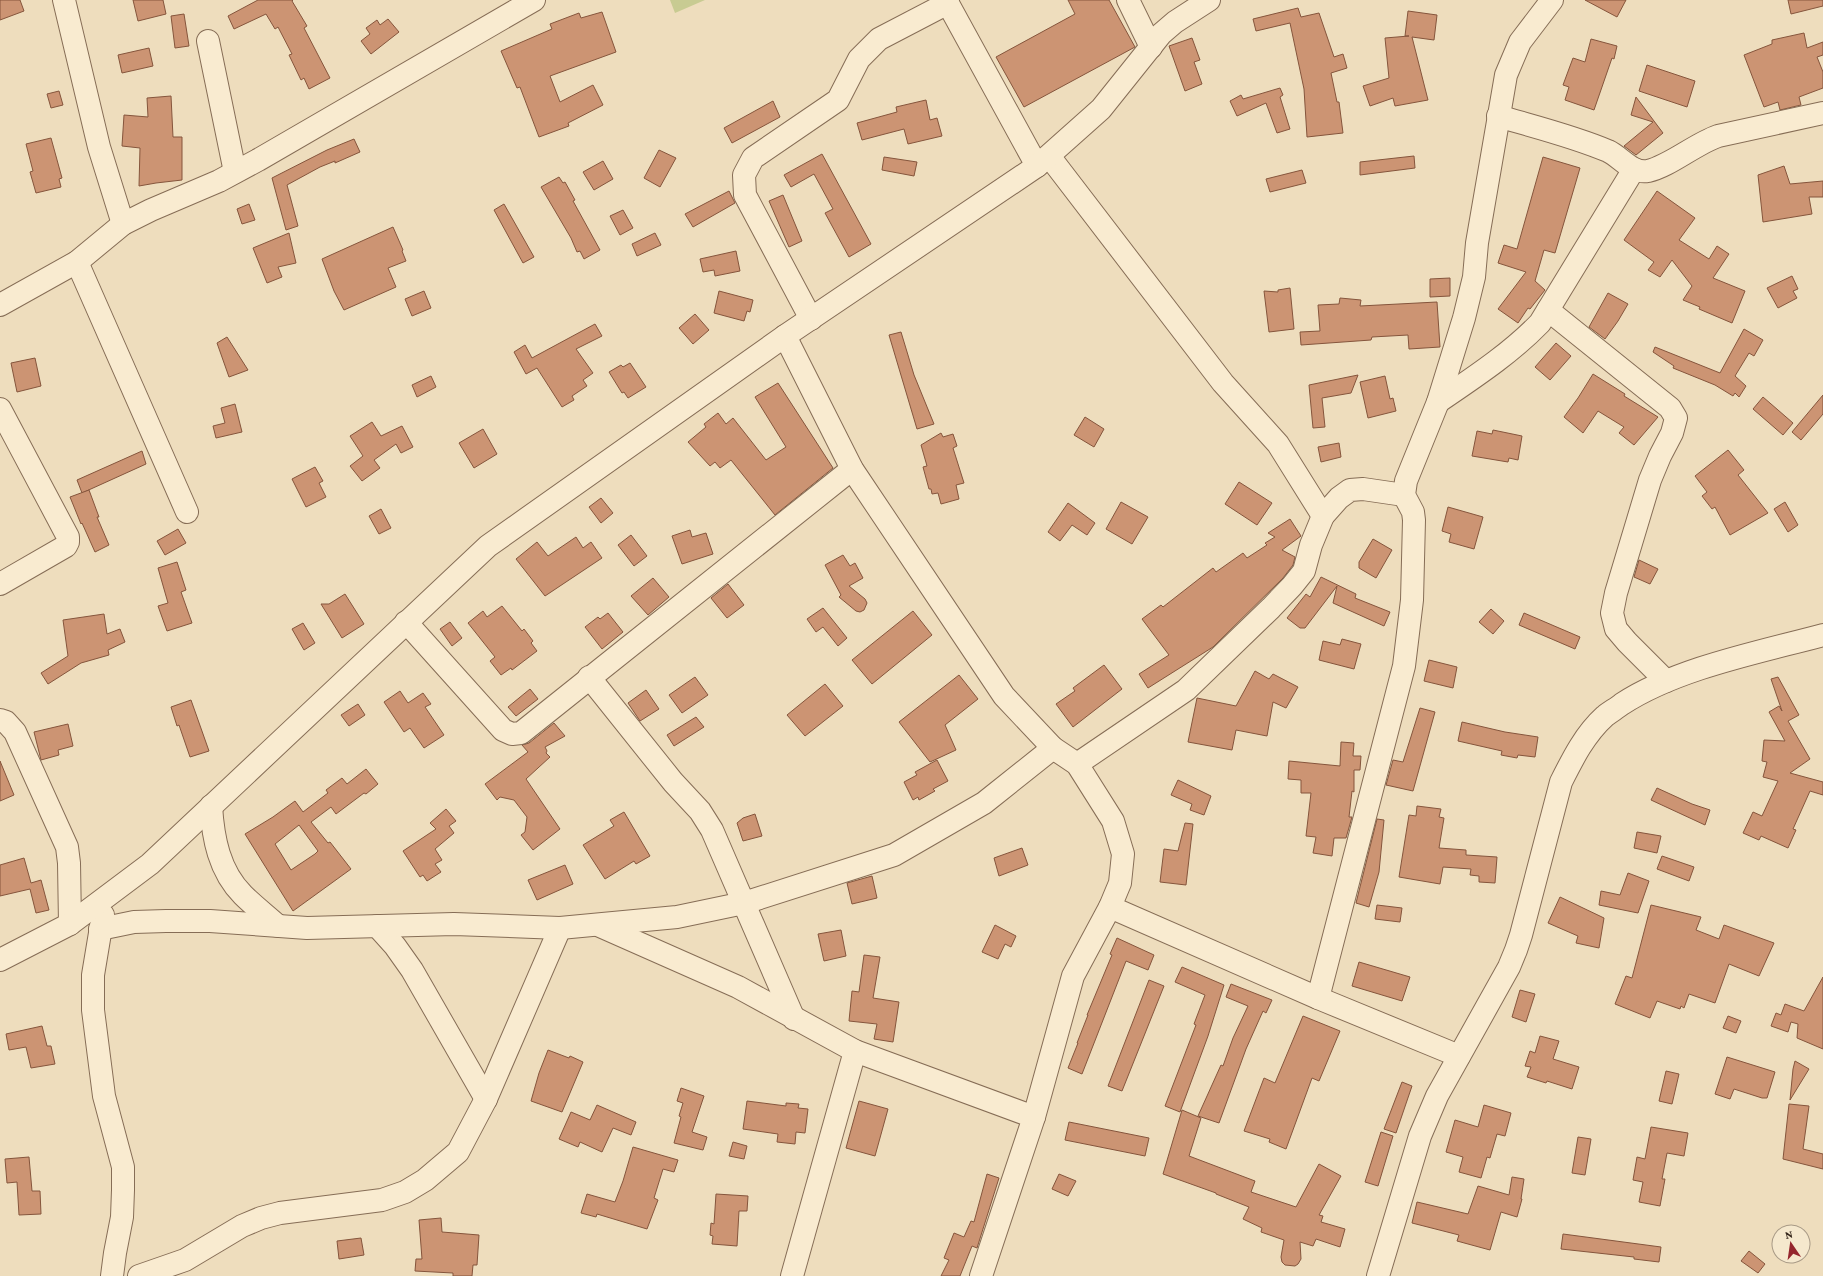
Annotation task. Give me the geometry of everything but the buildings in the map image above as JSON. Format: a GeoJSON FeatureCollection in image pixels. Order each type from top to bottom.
{"type":"FeatureCollection","features":[{"type":"Feature","properties":{"kind":"street"},"geometry":{"type":"LineString","coordinates":[[64,0],[99,147],[123,224]]}},
{"type":"Feature","properties":{"kind":"street"},"geometry":{"type":"LineString","coordinates":[[0,305],[77,262],[123,224],[151,210],[219,181],[534,0]]}},
{"type":"Feature","properties":{"kind":"street"},"geometry":{"type":"LineString","coordinates":[[1128,0],[1151,47]]}},
{"type":"Feature","properties":{"kind":"street"},"geometry":{"type":"LineString","coordinates":[[0,960],[70,924],[150,864],[488,546],[785,336],[1043,161],[1101,109],[1161,34],[1175,22],[1209,0]]}},
{"type":"Feature","properties":{"kind":"street"},"geometry":{"type":"LineString","coordinates":[[1318,998],[1404,666],[1412,600],[1414,520],[1413,512],[1404,495],[1406,481],[1438,402],[1464,318],[1474,277],[1477,243],[1506,75],[1520,42],[1552,0]]}},
{"type":"Feature","properties":{"kind":"street"},"geometry":{"type":"LineString","coordinates":[[811,319],[745,195],[744,175],[753,158],[838,100],[860,59],[878,39],[947,2],[1043,161],[1223,383],[1278,444],[1323,516]]}},
{"type":"Feature","properties":{"kind":"street"},"geometry":{"type":"LineString","coordinates":[[208,41],[235,172]]}},
{"type":"Feature","properties":{"kind":"street"},"geometry":{"type":"LineString","coordinates":[[1498,116],[1588,143],[1610,152],[1634,169],[1646,171],[1658,168],[1706,140],[1718,136],[1823,113]]}},
{"type":"Feature","properties":{"kind":"street"},"geometry":{"type":"LineString","coordinates":[[1438,402],[1492,364],[1528,336],[1540,323],[1634,169]]}},
{"type":"Feature","properties":{"kind":"street"},"geometry":{"type":"LineString","coordinates":[[77,262],[187,512]]}},
{"type":"Feature","properties":{"kind":"street"},"geometry":{"type":"LineString","coordinates":[[1548,310],[1670,408],[1676,418],[1672,433],[1650,480],[1616,593],[1612,613],[1616,629],[1666,681]]}},
{"type":"Feature","properties":{"kind":"street"},"geometry":{"type":"LineString","coordinates":[[785,336],[852,470],[1004,696],[1054,748],[1077,764],[1113,821],[1123,854],[1120,883],[1110,907],[1073,976],[1034,1118],[981,1276]]}},
{"type":"Feature","properties":{"kind":"street"},"geometry":{"type":"LineString","coordinates":[[0,409],[68,537],[66,546],[0,584]]}},
{"type":"Feature","properties":{"kind":"street"},"geometry":{"type":"LineString","coordinates":[[406,622],[503,730],[512,734],[521,733],[589,677],[852,470]]}},
{"type":"Feature","properties":{"kind":"street"},"geometry":{"type":"LineString","coordinates":[[1077,764],[1186,690],[1271,608],[1292,586],[1304,570],[1311,545],[1323,516],[1339,498],[1350,490],[1363,489],[1404,495]]}},
{"type":"Feature","properties":{"kind":"street"},"geometry":{"type":"LineString","coordinates":[[1378,1276],[1420,1136],[1437,1096],[1509,967],[1521,935],[1562,782],[1573,759],[1588,735],[1605,716],[1634,696],[1666,681],[1724,662],[1823,635]]}},
{"type":"Feature","properties":{"kind":"street"},"geometry":{"type":"LineString","coordinates":[[589,677],[673,782],[700,811],[712,830],[794,1019]]}},
{"type":"Feature","properties":{"kind":"street"},"geometry":{"type":"LineString","coordinates":[[0,720],[6,722],[15,732],[67,847],[69,863],[70,924]]}},
{"type":"Feature","properties":{"kind":"street"},"geometry":{"type":"LineString","coordinates":[[100,929],[134,922],[166,921],[210,921],[307,928],[454,924],[560,928],[677,917],[744,902],[894,855],[984,803],[1054,748]]}},
{"type":"Feature","properties":{"kind":"street"},"geometry":{"type":"LineString","coordinates":[[211,806],[212,825],[218,853],[228,875],[242,894],[278,926]]}},
{"type":"Feature","properties":{"kind":"street"},"geometry":{"type":"LineString","coordinates":[[106,898],[93,975],[93,1010],[104,1096],[123,1167],[122,1217],[112,1276]]}},
{"type":"Feature","properties":{"kind":"street"},"geometry":{"type":"LineString","coordinates":[[1110,907],[1318,998],[1459,1056]]}},
{"type":"Feature","properties":{"kind":"street"},"geometry":{"type":"LineString","coordinates":[[597,924],[738,987],[855,1051],[1034,1118]]}},
{"type":"Feature","properties":{"kind":"street"},"geometry":{"type":"LineString","coordinates":[[377,926],[395,946],[412,970],[486,1099]]}},
{"type":"Feature","properties":{"kind":"street"},"geometry":{"type":"LineString","coordinates":[[139,1276],[185,1260],[242,1226],[261,1218],[280,1212],[382,1200],[404,1192],[425,1180],[458,1152],[486,1099],[560,928]]}},
{"type":"Feature","properties":{"kind":"street"},"geometry":{"type":"LineString","coordinates":[[792,1276],[855,1051]]}},
{"type":"Feature","properties":{"kind":"green space"},"geometry":{"type":"Polygon","coordinates":[[[670,0],[705,0],[675,13],[670,0]]]}}]}
